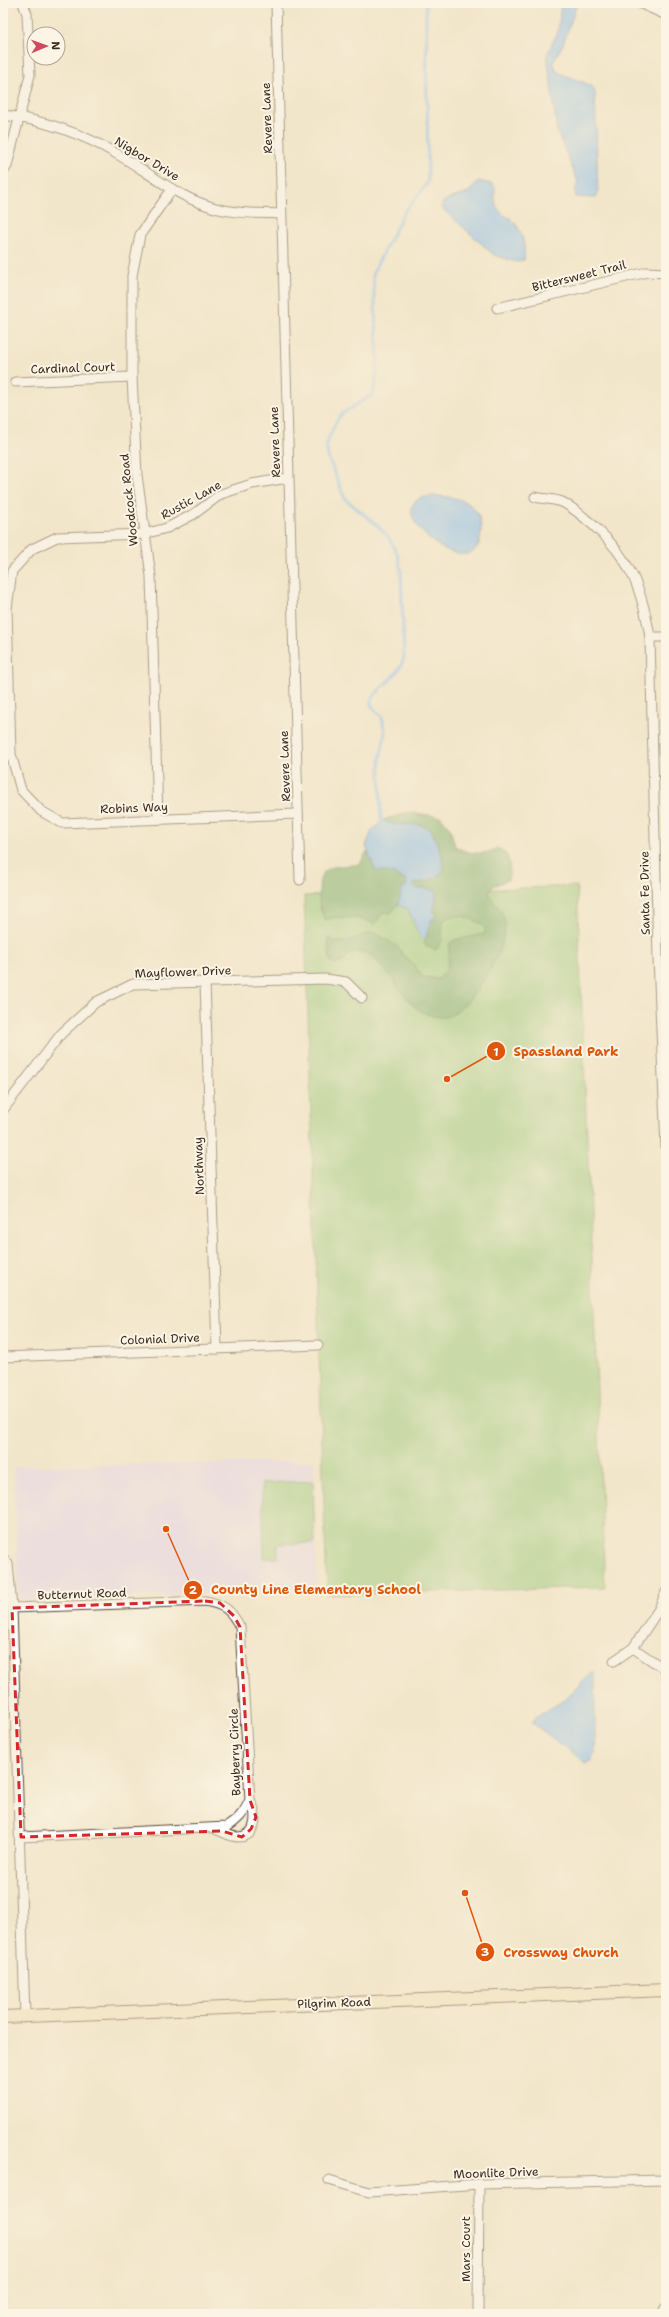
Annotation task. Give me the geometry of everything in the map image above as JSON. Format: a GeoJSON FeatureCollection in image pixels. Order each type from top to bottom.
{"type":"FeatureCollection","features":[{"type":"Feature","properties":{"kind":"street"},"geometry":{"type":"LineString","coordinates":[[3,172],[7,166],[30,75],[27,14],[23,3]]}},
{"type":"Feature","properties":{"kind":"street","name":"Revere Lane"},"geometry":{"type":"LineString","coordinates":[[276,3],[300,880]]}},
{"type":"Feature","properties":{"kind":"street"},"geometry":{"type":"LineString","coordinates":[[639,3],[666,15]]}},
{"type":"Feature","properties":{"kind":"street","name":"Nigbor Drive"},"geometry":{"type":"LineString","coordinates":[[3,115],[19,117],[69,130],[117,154],[172,189],[206,205],[241,213],[281,214]]}},
{"type":"Feature","properties":{"kind":"street","name":"Woodcock Road"},"geometry":{"type":"LineString","coordinates":[[158,819],[151,576],[137,475],[132,378],[132,276],[140,235],[172,189]]}},
{"type":"Feature","properties":{"kind":"street","name":"Bittersweet Trail"},"geometry":{"type":"LineString","coordinates":[[497,308],[647,272],[666,273]]}},
{"type":"Feature","properties":{"kind":"street","name":"Cardinal Court"},"geometry":{"type":"LineString","coordinates":[[15,382],[132,378]]}},
{"type":"Feature","properties":{"kind":"street","name":"Rustic Lane"},"geometry":{"type":"LineString","coordinates":[[7,754],[7,608],[12,571],[32,548],[57,537],[144,534],[167,528],[194,514],[221,494],[252,484],[288,478]]}},
{"type":"Feature","properties":{"kind":"street","name":"Santa Fe Drive"},"geometry":{"type":"LineString","coordinates":[[535,497],[561,502],[584,517],[613,543],[633,573],[645,606],[650,638],[662,958],[666,1148]]}},
{"type":"Feature","properties":{"kind":"street"},"geometry":{"type":"LineString","coordinates":[[650,638],[666,637]]}},
{"type":"Feature","properties":{"kind":"street","name":"Robins Way"},"geometry":{"type":"LineString","coordinates":[[7,754],[21,790],[41,811],[62,823],[298,814]]}},
{"type":"Feature","properties":{"kind":"street","name":"Mayflower Drive"},"geometry":{"type":"LineString","coordinates":[[3,1110],[61,1034],[96,1002],[133,984],[334,979],[346,982],[362,998]]}},
{"type":"Feature","properties":{"kind":"street","name":"Northway"},"geometry":{"type":"LineString","coordinates":[[204,982],[217,1349]]}},
{"type":"Feature","properties":{"kind":"street","name":"Colonial Drive"},"geometry":{"type":"LineString","coordinates":[[3,1357],[318,1345]]}},
{"type":"Feature","properties":{"kind":"street"},"geometry":{"type":"LineString","coordinates":[[3,1558],[8,1564],[12,1608],[21,1837],[25,2016]]}},
{"type":"Feature","properties":{"kind":"street"},"geometry":{"type":"LineString","coordinates":[[614,1661],[633,1648],[659,1609],[666,1592]]}},
{"type":"Feature","properties":{"kind":"street","name":"Butternut Road"},"geometry":{"type":"LineString","coordinates":[[12,1608],[205,1601]]}},
{"type":"Feature","properties":{"kind":"street","name":"Bayberry Circle"},"geometry":{"type":"LineString","coordinates":[[21,1837],[216,1829],[227,1828],[239,1820],[245,1812],[250,1800],[240,1627],[234,1616],[220,1603],[205,1601]]}},
{"type":"Feature","properties":{"kind":"street"},"geometry":{"type":"LineString","coordinates":[[633,1648],[666,1670]]}},
{"type":"Feature","properties":{"kind":"street"},"geometry":{"type":"LineString","coordinates":[[216,1829],[231,1836],[242,1836],[247,1834],[255,1824],[256,1817],[250,1800]]}},
{"type":"Feature","properties":{"kind":"street","name":"Pilgrim Road"},"geometry":{"type":"LineString","coordinates":[[3,2017],[666,1990]]}},
{"type":"Feature","properties":{"kind":"street","name":"Moonlite Drive"},"geometry":{"type":"LineString","coordinates":[[329,2180],[369,2192],[479,2184],[666,2180]]}},
{"type":"Feature","properties":{"kind":"street","name":"Mars Court"},"geometry":{"type":"LineString","coordinates":[[478,2314],[479,2184]]}},
{"type":"Feature","properties":{"kind":"street"},"geometry":{"type":"LineString","coordinates":[[662,2314],[666,2308]]}},
{"type":"Feature","properties":{"kind":"highlighted area"},"geometry":{"type":"Polygon","coordinates":[[[205,1601],[220,1603],[234,1616],[240,1627],[242,1642],[250,1800],[256,1817],[251,1829],[242,1837],[222,1831],[21,1837],[12,1608],[205,1601]]]}},
{"type":"Feature","properties":{"kind":"shaded area"},"geometry":{"type":"Polygon","coordinates":[[[314,1461],[317,1590],[19,1600],[14,1467],[314,1461]]]}},
{"type":"Feature","properties":{"kind":"green space"},"geometry":{"type":"Polygon","coordinates":[[[409,812],[441,817],[450,828],[455,846],[465,851],[476,853],[492,851],[496,848],[501,850],[507,856],[510,865],[508,880],[491,887],[489,893],[501,911],[505,923],[500,948],[486,977],[476,991],[456,1012],[446,1017],[426,1014],[412,1004],[378,962],[366,952],[350,953],[343,962],[336,964],[330,961],[328,938],[339,942],[370,933],[376,933],[398,947],[403,955],[412,962],[423,977],[439,979],[447,969],[450,943],[454,940],[485,934],[485,928],[470,918],[464,916],[453,916],[443,922],[442,940],[436,950],[427,946],[424,942],[427,937],[431,920],[435,918],[432,910],[435,905],[436,892],[424,888],[417,889],[413,884],[428,881],[443,872],[442,856],[435,836],[421,825],[392,824],[383,820],[409,812]]]}},
{"type":"Feature","properties":{"kind":"green space"},"geometry":{"type":"Polygon","coordinates":[[[367,851],[375,870],[392,873],[405,880],[407,885],[400,901],[391,913],[383,912],[375,924],[357,918],[336,917],[326,920],[321,911],[319,900],[319,883],[322,876],[325,871],[336,866],[360,864],[367,851]]]}},
{"type":"Feature","properties":{"kind":"green space"},"geometry":{"type":"Polygon","coordinates":[[[577,886],[605,1587],[327,1595],[304,896],[577,886]]]}},
{"type":"Feature","properties":{"kind":"green space"},"geometry":{"type":"Polygon","coordinates":[[[313,1481],[315,1543],[278,1544],[278,1558],[264,1559],[262,1483],[313,1481]]]}},
{"type":"Feature","properties":{"kind":"water"},"geometry":{"type":"Polygon","coordinates":[[[561,3],[574,3],[576,7],[563,44],[553,62],[557,72],[592,86],[595,93],[598,192],[597,196],[592,198],[576,197],[575,192],[578,182],[557,131],[547,54],[558,32],[561,3]]]}},
{"type":"Feature","properties":{"kind":"water"},"geometry":{"type":"Polygon","coordinates":[[[478,181],[492,184],[495,188],[495,202],[498,209],[502,214],[511,219],[518,227],[524,243],[524,260],[517,262],[494,255],[443,209],[442,203],[445,200],[468,193],[478,181]]]}},
{"type":"Feature","properties":{"kind":"water"},"geometry":{"type":"Polygon","coordinates":[[[432,496],[458,499],[472,506],[477,512],[481,529],[478,546],[468,554],[455,553],[440,547],[426,536],[416,524],[412,512],[415,502],[421,498],[432,496]]]}},
{"type":"Feature","properties":{"kind":"water"},"geometry":{"type":"Polygon","coordinates":[[[383,820],[392,824],[421,825],[431,830],[442,856],[443,872],[428,881],[413,884],[417,889],[422,888],[436,891],[435,905],[432,910],[436,917],[431,920],[431,925],[428,928],[426,939],[419,935],[408,909],[398,905],[402,889],[407,885],[405,880],[392,873],[375,870],[366,846],[372,830],[383,820]]]}},
{"type":"Feature","properties":{"kind":"water"},"geometry":{"type":"Polygon","coordinates":[[[592,1673],[595,1673],[595,1753],[590,1762],[586,1763],[533,1722],[535,1718],[565,1699],[592,1673]]]}},
{"type":"Feature","properties":{"kind":"waterway"},"geometry":{"type":"LineString","coordinates":[[381,821],[380,761],[385,732],[382,717],[370,703],[378,691],[398,671],[404,658],[401,570],[397,553],[389,538],[377,525],[345,499],[328,457],[326,444],[337,420],[343,413],[372,395],[375,386],[378,359],[373,273],[403,214],[428,182],[426,3]]}},
{"type":"Feature","properties":{"kind":"place","name":"Spassland Park"},"geometry":{"type":"Point","coordinates":[447,1079]}},
{"type":"Feature","properties":{"kind":"place","name":"County Line Elementary School"},"geometry":{"type":"Point","coordinates":[166,1529]}},
{"type":"Feature","properties":{"kind":"place","name":"Crossway Church"},"geometry":{"type":"Point","coordinates":[465,1893]}}]}
